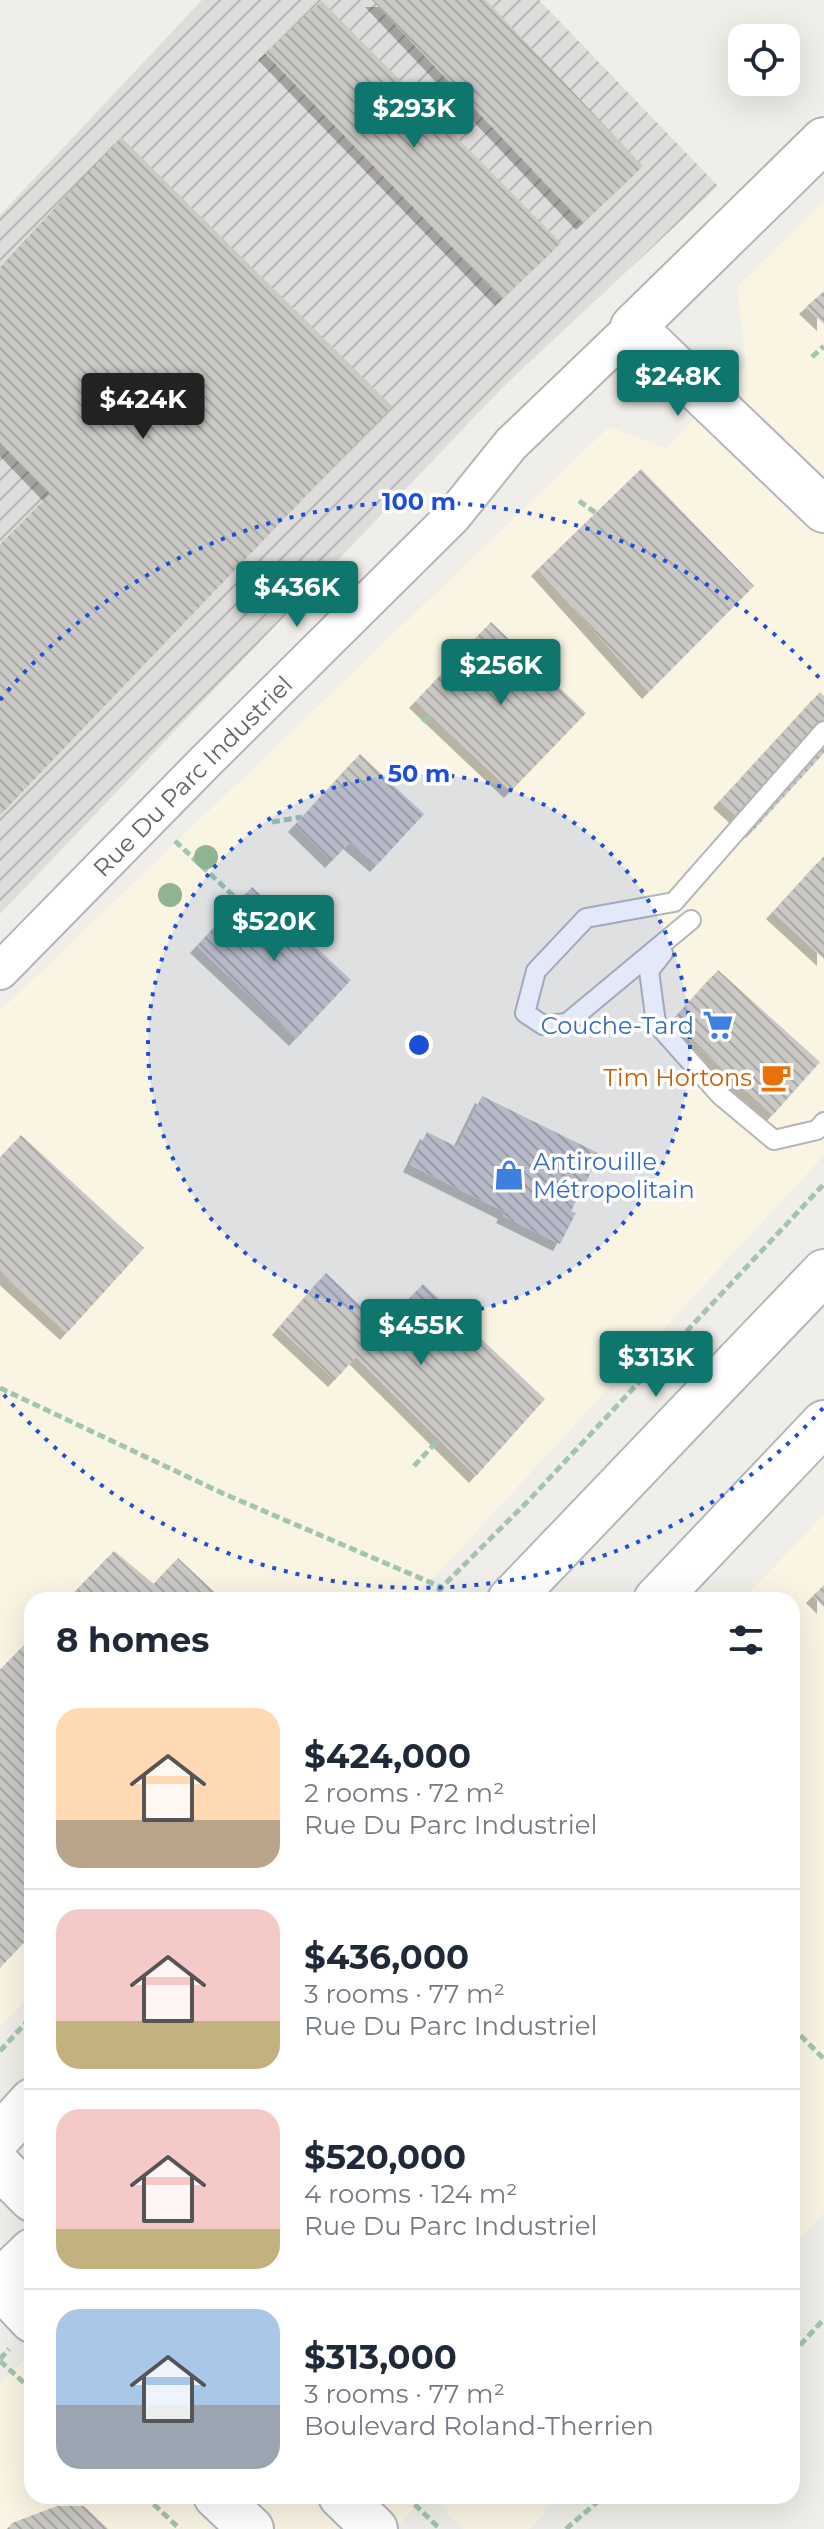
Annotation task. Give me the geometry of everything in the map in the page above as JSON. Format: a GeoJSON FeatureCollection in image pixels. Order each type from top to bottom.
{"type":"FeatureCollection","features":[{"type":"Feature","properties":{"kind":"main road","name":"Rue Du Parc Industriel"},"geometry":{"type":"LineString","coordinates":[[633,327],[824,140]]}},
{"type":"Feature","properties":{"kind":"main road"},"geometry":{"type":"LineString","coordinates":[[633,327],[824,510]]}},
{"type":"Feature","properties":{"kind":"main road"},"geometry":{"type":"LineString","coordinates":[[518,1592],[824,1272]]}},
{"type":"Feature","properties":{"kind":"main road"},"geometry":{"type":"LineString","coordinates":[[664,1592],[824,1423]]}},
{"type":"Feature","properties":{"kind":"main road"},"geometry":{"type":"LineString","coordinates":[[0,2136],[24,2110]]}},
{"type":"Feature","properties":{"kind":"main road"},"geometry":{"type":"LineString","coordinates":[[0,2167],[24,2191]]}},
{"type":"Feature","properties":{"kind":"main road"},"geometry":{"type":"LineString","coordinates":[[20,2335],[0,2284],[24,2259]]}},
{"type":"Feature","properties":{"kind":"main road"},"geometry":{"type":"LineString","coordinates":[[224,2504],[251,2529]]}},
{"type":"Feature","properties":{"kind":"main road"},"geometry":{"type":"LineString","coordinates":[[349,2504],[375,2529]]}},
{"type":"Feature","properties":{"kind":"street","name":"Rue Du Parc Industriel"},"geometry":{"type":"LineString","coordinates":[[0,971],[453,516],[511,444],[633,327]]}},
{"type":"Feature","properties":{"kind":"lane"},"geometry":{"type":"LineString","coordinates":[[824,731],[674,902],[586,918],[536,971],[525,1013],[543,1025],[567,1023],[691,920],[649,971],[656,1023],[720,1095],[774,1140],[817,1130],[824,1122]]}},
{"type":"Feature","properties":{"kind":"path"},"geometry":{"type":"LineString","coordinates":[[812,357],[824,346]]}},
{"type":"Feature","properties":{"kind":"path"},"geometry":{"type":"LineString","coordinates":[[579,501],[596,513]]}},
{"type":"Feature","properties":{"kind":"path"},"geometry":{"type":"LineString","coordinates":[[423,722],[430,714]]}},
{"type":"Feature","properties":{"kind":"path"},"geometry":{"type":"LineString","coordinates":[[272,822],[302,817]]}},
{"type":"Feature","properties":{"kind":"path"},"geometry":{"type":"LineString","coordinates":[[151,818],[239,901]]}},
{"type":"Feature","properties":{"kind":"path"},"geometry":{"type":"LineString","coordinates":[[436,1592],[530,1499],[824,1184]]}},
{"type":"Feature","properties":{"kind":"path"},"geometry":{"type":"LineString","coordinates":[[0,1388],[222,1493],[441,1587]]}},
{"type":"Feature","properties":{"kind":"path"},"geometry":{"type":"LineString","coordinates":[[414,1466],[439,1439]]}},
{"type":"Feature","properties":{"kind":"path"},"geometry":{"type":"LineString","coordinates":[[441,1587],[441,1592]]}},
{"type":"Feature","properties":{"kind":"path"},"geometry":{"type":"LineString","coordinates":[[0,2051],[24,2025]]}},
{"type":"Feature","properties":{"kind":"path"},"geometry":{"type":"LineString","coordinates":[[800,2035],[824,2059]]}},
{"type":"Feature","properties":{"kind":"path"},"geometry":{"type":"LineString","coordinates":[[800,2345],[824,2319]]}},
{"type":"Feature","properties":{"kind":"path"},"geometry":{"type":"LineString","coordinates":[[20,2335],[0,2360],[24,2382]]}},
{"type":"Feature","properties":{"kind":"path"},"geometry":{"type":"LineString","coordinates":[[153,2504],[180,2529]]}},
{"type":"Feature","properties":{"kind":"path"},"geometry":{"type":"LineString","coordinates":[[414,2504],[440,2529]]}},
{"type":"Feature","properties":{"kind":"path"},"geometry":{"type":"LineString","coordinates":[[566,2529],[595,2504]]}},
{"type":"Feature","properties":{"kind":"shaded area"},"geometry":{"type":"Polygon","coordinates":[[[202,0],[539,0],[718,186],[503,387],[0,914],[0,215],[202,0]]]}},
{"type":"Feature","properties":{"kind":"shaded area"},"geometry":{"type":"Polygon","coordinates":[[[824,201],[824,1155],[439,1572],[415,1592],[24,1592],[24,2002],[0,2027],[0,1011],[609,427],[666,448],[746,366],[737,287],[824,201]]]}},
{"type":"Feature","properties":{"kind":"shaded area"},"geometry":{"type":"Polygon","coordinates":[[[824,1515],[824,2213],[800,2238],[800,1592],[750,1592],[824,1515]]]}},
{"type":"Feature","properties":{"kind":"shaded area"},"geometry":{"type":"Polygon","coordinates":[[[24,2360],[24,2504],[418,2504],[395,2529],[0,2529],[0,2385],[24,2360]]]}},
{"type":"Feature","properties":{"kind":"shaded area"},"geometry":{"type":"Polygon","coordinates":[[[439,2504],[552,2504],[529,2529],[464,2529],[439,2504]]]}},
{"type":"Feature","properties":{"kind":"building"},"geometry":{"type":"Polygon","coordinates":[[[372,0],[486,0],[643,166],[583,223],[372,0]]]}},
{"type":"Feature","properties":{"kind":"building"},"geometry":{"type":"Polygon","coordinates":[[[322,1],[561,243],[502,299],[265,53],[322,1]]]}},
{"type":"Feature","properties":{"kind":"building"},"geometry":{"type":"Polygon","coordinates":[[[121,137],[392,406],[0,815],[0,545],[50,494],[0,442],[0,268],[121,137]]]}},
{"type":"Feature","properties":{"kind":"building"},"geometry":{"type":"Polygon","coordinates":[[[824,291],[824,324],[806,307],[824,291]]]}},
{"type":"Feature","properties":{"kind":"building"},"geometry":{"type":"Polygon","coordinates":[[[641,469],[754,586],[649,692],[538,569],[641,469]]]}},
{"type":"Feature","properties":{"kind":"building"},"geometry":{"type":"Polygon","coordinates":[[[491,622],[586,713],[511,791],[416,701],[491,622]]]}},
{"type":"Feature","properties":{"kind":"building"},"geometry":{"type":"Polygon","coordinates":[[[820,692],[824,696],[824,753],[753,831],[720,801],[820,692]]]}},
{"type":"Feature","properties":{"kind":"building"},"geometry":{"type":"Polygon","coordinates":[[[360,754],[424,814],[377,865],[350,842],[332,861],[295,825],[360,754]]]}},
{"type":"Feature","properties":{"kind":"building"},"geometry":{"type":"Polygon","coordinates":[[[824,856],[824,959],[773,912],[824,856]]]}},
{"type":"Feature","properties":{"kind":"building"},"geometry":{"type":"Polygon","coordinates":[[[252,887],[351,980],[296,1039],[197,946],[252,887]]]}},
{"type":"Feature","properties":{"kind":"building"},"geometry":{"type":"Polygon","coordinates":[[[718,970],[820,1062],[773,1115],[671,1022],[718,970]]]}},
{"type":"Feature","properties":{"kind":"building","name":"Antirouille Métropolitain"},"geometry":{"type":"Polygon","coordinates":[[[482,1096],[600,1154],[571,1211],[576,1213],[560,1244],[503,1216],[505,1212],[410,1165],[427,1132],[457,1147],[482,1096]]]}},
{"type":"Feature","properties":{"kind":"building"},"geometry":{"type":"Polygon","coordinates":[[[21,1135],[144,1248],[67,1333],[0,1272],[0,1158],[21,1135]]]}},
{"type":"Feature","properties":{"kind":"building"},"geometry":{"type":"Polygon","coordinates":[[[326,1273],[383,1328],[423,1284],[545,1399],[476,1476],[356,1357],[335,1380],[279,1328],[326,1273]]]}},
{"type":"Feature","properties":{"kind":"building"},"geometry":{"type":"Polygon","coordinates":[[[114,1551],[154,1584],[178,1558],[214,1592],[75,1592],[114,1551]]]}},
{"type":"Feature","properties":{"kind":"building"},"geometry":{"type":"Polygon","coordinates":[[[824,1585],[824,1607],[813,1596],[824,1585]]]}},
{"type":"Feature","properties":{"kind":"building"},"geometry":{"type":"Polygon","coordinates":[[[24,1645],[24,1942],[0,1968],[0,1670],[24,1645]]]}},
{"type":"Feature","properties":{"kind":"building"},"geometry":{"type":"Polygon","coordinates":[[[57,2506],[84,2506],[108,2529],[7,2529],[12,2523],[57,2506]]]}},
{"type":"Feature","properties":{"kind":"place","name":"Couche-Tard"},"geometry":{"type":"Point","coordinates":[718,1025]}},
{"type":"Feature","properties":{"kind":"place","name":"Tim Hortons"},"geometry":{"type":"Point","coordinates":[776,1077]}},
{"type":"Feature","properties":{"kind":"place","name":"Antirouille Métropolitain"},"geometry":{"type":"Point","coordinates":[509,1175]}}]}
